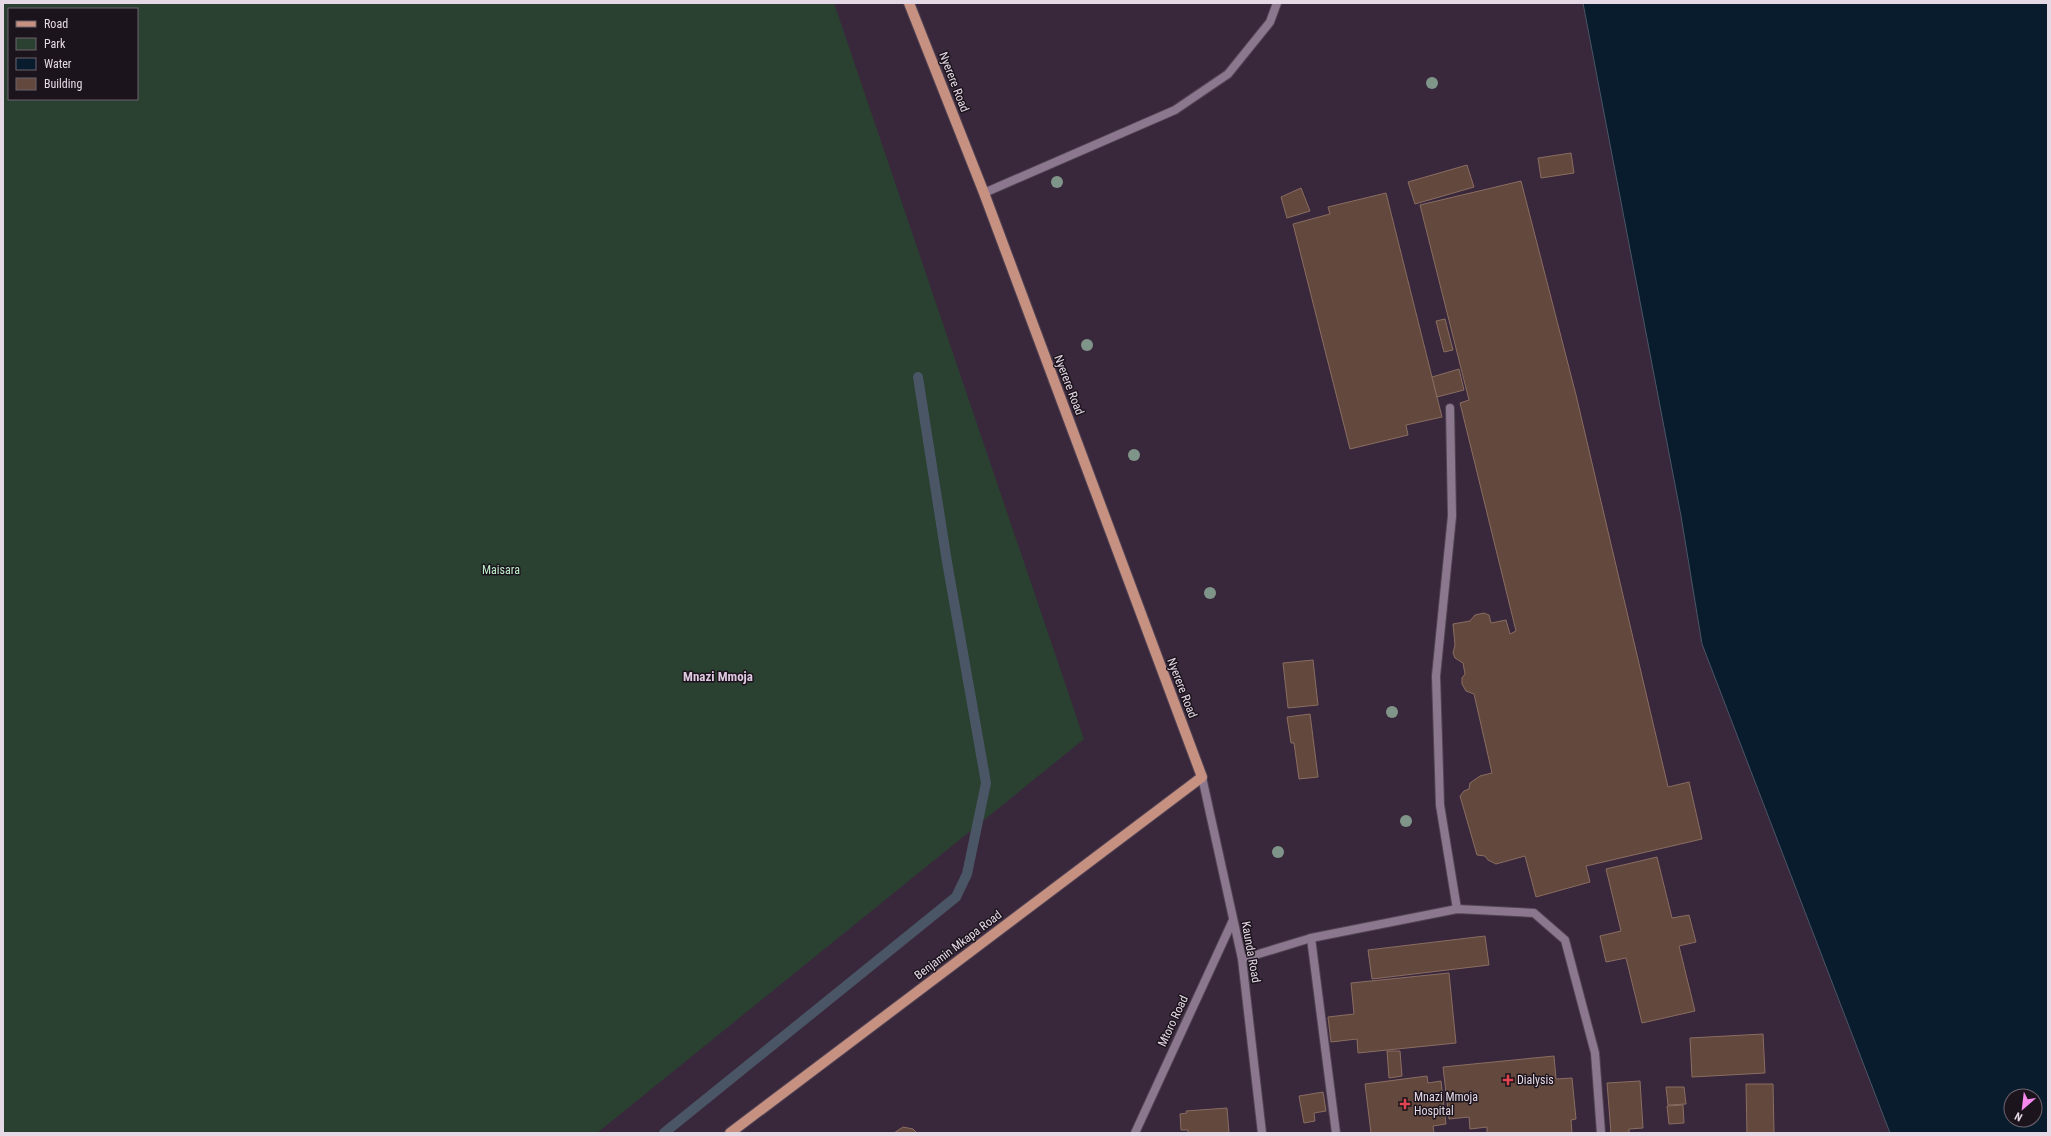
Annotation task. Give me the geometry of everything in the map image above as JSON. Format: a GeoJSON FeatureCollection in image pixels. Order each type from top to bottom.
{"type":"FeatureCollection","features":[{"type":"Feature","properties":{"kind":"main road","name":"Nyerere Road"},"geometry":{"type":"LineString","coordinates":[[909,3],[984,193],[1202,777]]}},
{"type":"Feature","properties":{"kind":"main road","name":"Benjamin Mkapa Road"},"geometry":{"type":"LineString","coordinates":[[730,1133],[1202,777]]}},
{"type":"Feature","properties":{"kind":"street"},"geometry":{"type":"LineString","coordinates":[[984,193],[1175,110],[1228,74],[1270,22],[1277,3]]}},
{"type":"Feature","properties":{"kind":"street"},"geometry":{"type":"LineString","coordinates":[[1450,408],[1452,516],[1436,676],[1440,805],[1457,909]]}},
{"type":"Feature","properties":{"kind":"street","name":"Kaunda Road"},"geometry":{"type":"LineString","coordinates":[[1202,777],[1242,959],[1262,1133]]}},
{"type":"Feature","properties":{"kind":"street"},"geometry":{"type":"LineString","coordinates":[[1242,959],[1311,938],[1457,909],[1534,913],[1565,940],[1595,1053],[1601,1133]]}},
{"type":"Feature","properties":{"kind":"street","name":"Mtoro Road"},"geometry":{"type":"LineString","coordinates":[[1135,1133],[1233,920]]}},
{"type":"Feature","properties":{"kind":"street"},"geometry":{"type":"LineString","coordinates":[[1311,938],[1336,1133]]}},
{"type":"Feature","properties":{"kind":"green space","name":"Maisara"},"geometry":{"type":"Polygon","coordinates":[[[3,3],[834,3],[1084,739],[597,1133],[3,1133],[3,3]]]}},
{"type":"Feature","properties":{"kind":"water"},"geometry":{"type":"Polygon","coordinates":[[[1583,3],[2048,3],[2048,1133],[1890,1133],[1702,644],[1681,516],[1583,3]]]}},
{"type":"Feature","properties":{"kind":"building"},"geometry":{"type":"Polygon","coordinates":[[[1571,153],[1574,173],[1541,178],[1538,158],[1571,153]]]}},
{"type":"Feature","properties":{"kind":"building"},"geometry":{"type":"Polygon","coordinates":[[[1467,165],[1474,187],[1415,204],[1408,182],[1467,165]]]}},
{"type":"Feature","properties":{"kind":"building"},"geometry":{"type":"Polygon","coordinates":[[[1521,181],[1576,395],[1668,787],[1689,782],[1702,839],[1586,866],[1590,882],[1536,897],[1525,856],[1496,864],[1488,860],[1485,856],[1477,855],[1460,796],[1464,791],[1469,789],[1470,783],[1480,776],[1492,773],[1474,694],[1466,691],[1462,684],[1462,678],[1465,674],[1463,663],[1455,658],[1453,653],[1455,645],[1453,624],[1470,621],[1475,615],[1484,613],[1489,615],[1491,623],[1506,620],[1510,634],[1516,631],[1460,403],[1469,400],[1420,205],[1521,181]]]}},
{"type":"Feature","properties":{"kind":"building"},"geometry":{"type":"Polygon","coordinates":[[[1301,188],[1310,211],[1287,218],[1281,197],[1301,188]]]}},
{"type":"Feature","properties":{"kind":"building"},"geometry":{"type":"Polygon","coordinates":[[[1386,193],[1442,417],[1406,425],[1408,435],[1350,449],[1293,224],[1330,214],[1328,207],[1386,193]]]}},
{"type":"Feature","properties":{"kind":"building"},"geometry":{"type":"Polygon","coordinates":[[[1445,319],[1453,350],[1444,352],[1436,321],[1445,319]]]}},
{"type":"Feature","properties":{"kind":"building"},"geometry":{"type":"Polygon","coordinates":[[[1459,369],[1464,390],[1437,397],[1432,377],[1459,369]]]}},
{"type":"Feature","properties":{"kind":"building"},"geometry":{"type":"Polygon","coordinates":[[[1313,660],[1318,705],[1288,708],[1283,663],[1313,660]]]}},
{"type":"Feature","properties":{"kind":"building"},"geometry":{"type":"Polygon","coordinates":[[[1310,714],[1318,777],[1299,779],[1294,743],[1291,743],[1287,717],[1310,714]]]}},
{"type":"Feature","properties":{"kind":"building"},"geometry":{"type":"Polygon","coordinates":[[[1657,857],[1672,918],[1689,915],[1696,942],[1679,946],[1695,1011],[1642,1023],[1626,958],[1606,962],[1600,936],[1621,931],[1606,869],[1657,857]]]}},
{"type":"Feature","properties":{"kind":"building"},"geometry":{"type":"Polygon","coordinates":[[[1485,936],[1489,965],[1372,979],[1368,950],[1485,936]]]}},
{"type":"Feature","properties":{"kind":"building"},"geometry":{"type":"Polygon","coordinates":[[[1449,973],[1456,1043],[1358,1053],[1357,1039],[1331,1042],[1328,1017],[1354,1014],[1351,983],[1449,973]]]}},
{"type":"Feature","properties":{"kind":"building"},"geometry":{"type":"Polygon","coordinates":[[[1763,1034],[1765,1073],[1692,1077],[1690,1038],[1763,1034]]]}},
{"type":"Feature","properties":{"kind":"building"},"geometry":{"type":"Polygon","coordinates":[[[1387,1051],[1400,1051],[1402,1076],[1389,1078],[1387,1051]]]}},
{"type":"Feature","properties":{"kind":"building"},"geometry":{"type":"Polygon","coordinates":[[[1554,1056],[1556,1079],[1572,1078],[1576,1119],[1571,1120],[1572,1133],[1487,1133],[1487,1127],[1470,1129],[1469,1117],[1449,1119],[1443,1067],[1554,1056]]]}},
{"type":"Feature","properties":{"kind":"building","name":"Mnazi Mmoja Hospital"},"geometry":{"type":"Polygon","coordinates":[[[1427,1076],[1428,1083],[1441,1081],[1446,1124],[1433,1126],[1434,1133],[1371,1133],[1365,1084],[1427,1076]]]}},
{"type":"Feature","properties":{"kind":"building"},"geometry":{"type":"Polygon","coordinates":[[[1640,1081],[1643,1128],[1629,1129],[1629,1133],[1611,1133],[1607,1083],[1640,1081]]]}},
{"type":"Feature","properties":{"kind":"building"},"geometry":{"type":"Polygon","coordinates":[[[1746,1084],[1773,1084],[1774,1133],[1747,1133],[1746,1084]]]}},
{"type":"Feature","properties":{"kind":"building"},"geometry":{"type":"Polygon","coordinates":[[[1666,1087],[1684,1087],[1686,1104],[1668,1105],[1666,1087]]]}},
{"type":"Feature","properties":{"kind":"building"},"geometry":{"type":"Polygon","coordinates":[[[1323,1092],[1326,1111],[1314,1113],[1315,1121],[1304,1123],[1299,1096],[1323,1092]]]}},
{"type":"Feature","properties":{"kind":"building"},"geometry":{"type":"Polygon","coordinates":[[[1683,1105],[1684,1123],[1669,1124],[1667,1106],[1683,1105]]]}},
{"type":"Feature","properties":{"kind":"building"},"geometry":{"type":"Polygon","coordinates":[[[1227,1108],[1229,1133],[1188,1133],[1188,1130],[1181,1130],[1180,1114],[1187,1113],[1186,1111],[1227,1108]]]}},
{"type":"Feature","properties":{"kind":"building"},"geometry":{"type":"Polygon","coordinates":[[[903,1127],[913,1129],[917,1133],[894,1133],[903,1127]]]}},
{"type":"Feature","properties":{"kind":"waterway"},"geometry":{"type":"LineString","coordinates":[[664,1133],[956,897],[967,874],[986,783],[947,562],[918,377]]}},
{"type":"Feature","properties":{"kind":"place","name":"Dialysis"},"geometry":{"type":"Point","coordinates":[1508,1080]}},
{"type":"Feature","properties":{"kind":"place","name":"Mnazi Mmoja Hospital"},"geometry":{"type":"Point","coordinates":[1405,1104]}},
{"type":"Feature","properties":{"kind":"district","name":"Mnazi Mmoja"},"geometry":{"type":"Point","coordinates":[718,676]}}]}
